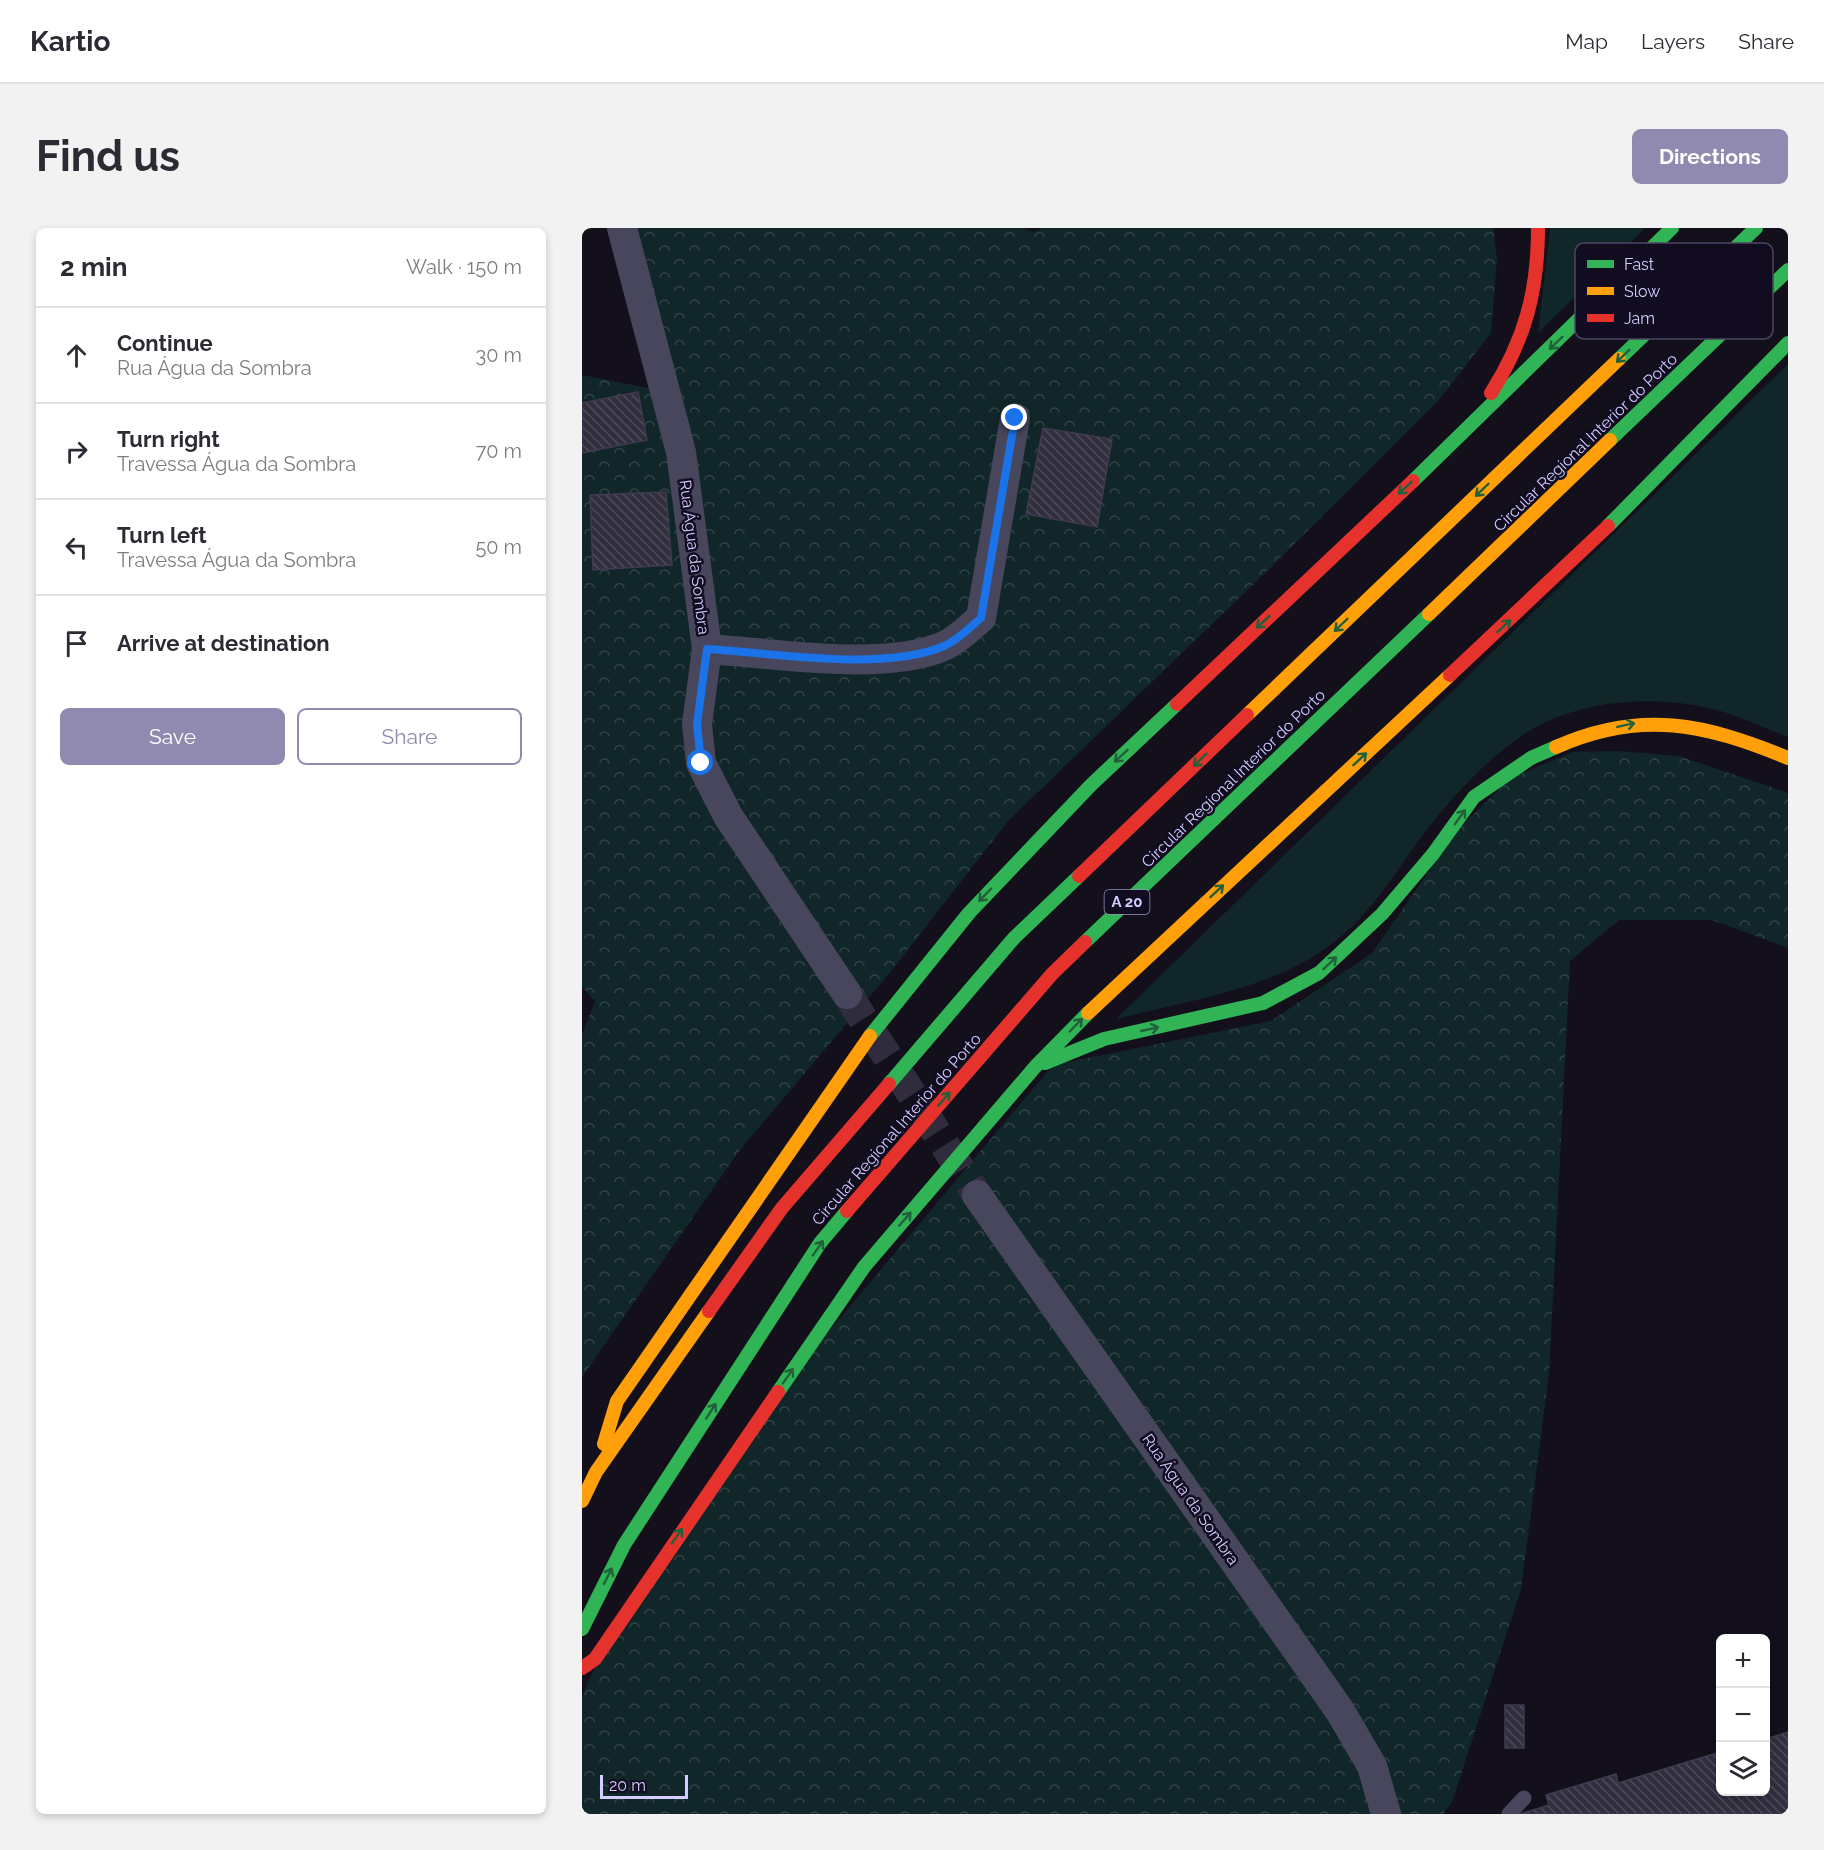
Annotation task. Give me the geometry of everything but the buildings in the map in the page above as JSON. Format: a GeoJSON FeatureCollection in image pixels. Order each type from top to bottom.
{"type":"FeatureCollection","features":[{"type":"Feature","properties":{"kind":"highway"},"geometry":{"type":"LineString","coordinates":[[1463,434],[1503,376],[1525,317],[1538,270],[1538,228]]}},
{"type":"Feature","properties":{"kind":"highway"},"geometry":{"type":"LineString","coordinates":[[1657,243],[1672,228]]}},
{"type":"Feature","properties":{"kind":"highway"},"geometry":{"type":"LineString","coordinates":[[1740,243],[1756,228]]}},
{"type":"Feature","properties":{"kind":"highway","name":"Circular Regional Interior do Porto"},"geometry":{"type":"LineString","coordinates":[[1773,284],[1788,270]]}},
{"type":"Feature","properties":{"kind":"highway"},"geometry":{"type":"LineString","coordinates":[[582,1501],[596,1472],[617,1401],[864,1044],[969,913],[1091,785],[1463,434],[1575,324]]}},
{"type":"Feature","properties":{"kind":"highway"},"geometry":{"type":"LineString","coordinates":[[596,1472],[782,1208],[1014,938],[1640,339]]}},
{"type":"Feature","properties":{"kind":"highway","name":"Circular Regional Interior do Porto"},"geometry":{"type":"LineString","coordinates":[[582,1629],[624,1545],[820,1243],[1052,974],[1716,339]]}},
{"type":"Feature","properties":{"kind":"highway"},"geometry":{"type":"LineString","coordinates":[[582,1668],[595,1659],[864,1267],[1035,1067],[1100,1000],[1577,558],[1788,342]]}},
{"type":"Feature","properties":{"kind":"highway"},"geometry":{"type":"LineString","coordinates":[[1035,1067],[1104,1039],[1263,1004],[1319,973],[1382,914],[1433,854],[1474,797],[1531,758],[1585,734],[1638,723],[1696,728],[1752,743],[1788,758]]}},
{"type":"Feature","properties":{"kind":"street","name":"Rua Água da Sombra"},"geometry":{"type":"LineString","coordinates":[[622,228],[681,452],[707,649],[697,724],[701,763],[728,816],[847,994]]}},
{"type":"Feature","properties":{"kind":"street"},"geometry":{"type":"LineString","coordinates":[[707,649],[870,660],[909,657],[946,645],[981,618],[1015,418]]}},
{"type":"Feature","properties":{"kind":"street","name":"Rua Água da Sombra"},"geometry":{"type":"LineString","coordinates":[[977,1195],[1340,1711],[1372,1766],[1386,1814]]}},
{"type":"Feature","properties":{"kind":"lane"},"geometry":{"type":"LineString","coordinates":[[1509,1814],[1524,1798]]}},
{"type":"Feature","properties":{"kind":"green space"},"geometry":{"type":"Polygon","coordinates":[[[620,228],[1024,228],[1033,232],[1043,228],[1493,228],[1497,258],[1491,333],[1439,400],[1268,570],[1008,821],[892,970],[739,1151],[582,1377],[582,1035],[595,1001],[582,987],[582,375],[657,390],[620,228]]]}},
{"type":"Feature","properties":{"kind":"green space"},"geometry":{"type":"Polygon","coordinates":[[[1550,228],[1645,228],[1630,243],[1575,243],[1575,297],[1538,333],[1550,228]]]}},
{"type":"Feature","properties":{"kind":"green space"},"geometry":{"type":"Polygon","coordinates":[[[1788,364],[1788,737],[1724,712],[1659,701],[1614,703],[1571,712],[1550,720],[1518,738],[1475,775],[1425,832],[1358,921],[1319,953],[1293,968],[1236,990],[1116,1019],[1788,364]]]}},
{"type":"Feature","properties":{"kind":"green space"},"geometry":{"type":"Polygon","coordinates":[[[1618,751],[1679,756],[1788,793],[1788,948],[1712,920],[1619,920],[1570,961],[1549,1374],[1521,1589],[1452,1802],[1443,1814],[582,1814],[582,1696],[599,1658],[746,1430],[1053,1065],[1271,1021],[1372,953],[1459,828],[1511,778],[1572,752],[1618,751]]]}},
{"type":"Feature","properties":{"kind":"tunnel"},"geometry":{"type":"LineString","coordinates":[[847,994],[977,1195]]}},
{"type":"Feature","properties":{"kind":"traffic: fast"},"geometry":{"type":"LineString","coordinates":[[1657,243],[1672,228]]}},
{"type":"Feature","properties":{"kind":"traffic: fast"},"geometry":{"type":"LineString","coordinates":[[1740,243],[1756,228]]}},
{"type":"Feature","properties":{"kind":"traffic: fast"},"geometry":{"type":"LineString","coordinates":[[1773,284],[1788,270]]}},
{"type":"Feature","properties":{"kind":"traffic: fast"},"geometry":{"type":"LineString","coordinates":[[1413,481],[1575,323]]}},
{"type":"Feature","properties":{"kind":"traffic: fast"},"geometry":{"type":"LineString","coordinates":[[1619,359],[1640,339]]}},
{"type":"Feature","properties":{"kind":"traffic: fast"},"geometry":{"type":"LineString","coordinates":[[1610,440],[1716,339]]}},
{"type":"Feature","properties":{"kind":"traffic: fast"},"geometry":{"type":"LineString","coordinates":[[1608,526],[1788,343]]}},
{"type":"Feature","properties":{"kind":"traffic: fast"},"geometry":{"type":"LineString","coordinates":[[1085,942],[1429,614]]}},
{"type":"Feature","properties":{"kind":"traffic: fast"},"geometry":{"type":"LineString","coordinates":[[870,1036],[969,913],[1091,785],[1177,704]]}},
{"type":"Feature","properties":{"kind":"traffic: fast"},"geometry":{"type":"LineString","coordinates":[[1045,1063],[1104,1039],[1263,1003],[1319,973],[1382,914],[1433,854],[1474,797],[1531,758],[1556,747]]}},
{"type":"Feature","properties":{"kind":"traffic: fast"},"geometry":{"type":"LineString","coordinates":[[889,1084],[1014,938],[1079,876]]}},
{"type":"Feature","properties":{"kind":"traffic: fast"},"geometry":{"type":"LineString","coordinates":[[778,1392],[864,1267],[1035,1067],[1088,1013]]}},
{"type":"Feature","properties":{"kind":"traffic: fast"},"geometry":{"type":"LineString","coordinates":[[582,1629],[624,1545],[820,1243],[847,1211]]}},
{"type":"Feature","properties":{"kind":"traffic: slow"},"geometry":{"type":"LineString","coordinates":[[1247,715],[1619,359]]}},
{"type":"Feature","properties":{"kind":"traffic: slow"},"geometry":{"type":"LineString","coordinates":[[1429,614],[1610,440]]}},
{"type":"Feature","properties":{"kind":"traffic: slow"},"geometry":{"type":"LineString","coordinates":[[1088,1013],[1450,675]]}},
{"type":"Feature","properties":{"kind":"traffic: slow"},"geometry":{"type":"LineString","coordinates":[[1556,747],[1587,735],[1617,728],[1645,725],[1673,726],[1729,737],[1788,758]]}},
{"type":"Feature","properties":{"kind":"traffic: slow"},"geometry":{"type":"LineString","coordinates":[[604,1444],[617,1401],[870,1036]]}},
{"type":"Feature","properties":{"kind":"traffic: slow"},"geometry":{"type":"LineString","coordinates":[[582,1501],[596,1472],[709,1311]]}},
{"type":"Feature","properties":{"kind":"traffic: jam"},"geometry":{"type":"LineString","coordinates":[[1491,393],[1513,354],[1527,314],[1535,273],[1538,228]]}},
{"type":"Feature","properties":{"kind":"traffic: jam"},"geometry":{"type":"LineString","coordinates":[[1177,704],[1413,481]]}},
{"type":"Feature","properties":{"kind":"traffic: jam"},"geometry":{"type":"LineString","coordinates":[[1450,675],[1608,526]]}},
{"type":"Feature","properties":{"kind":"traffic: jam"},"geometry":{"type":"LineString","coordinates":[[1079,876],[1247,715]]}},
{"type":"Feature","properties":{"kind":"traffic: jam"},"geometry":{"type":"LineString","coordinates":[[847,1211],[1052,974],[1085,942]]}},
{"type":"Feature","properties":{"kind":"traffic: jam"},"geometry":{"type":"LineString","coordinates":[[709,1311],[782,1208],[889,1084]]}},
{"type":"Feature","properties":{"kind":"traffic: jam"},"geometry":{"type":"LineString","coordinates":[[582,1668],[595,1659],[778,1392]]}},
{"type":"Feature","properties":{"kind":"route"},"geometry":{"type":"LineString","coordinates":[[701,763],[697,724],[707,649],[870,660],[909,657],[946,645],[981,618],[1015,418]]}}]}
